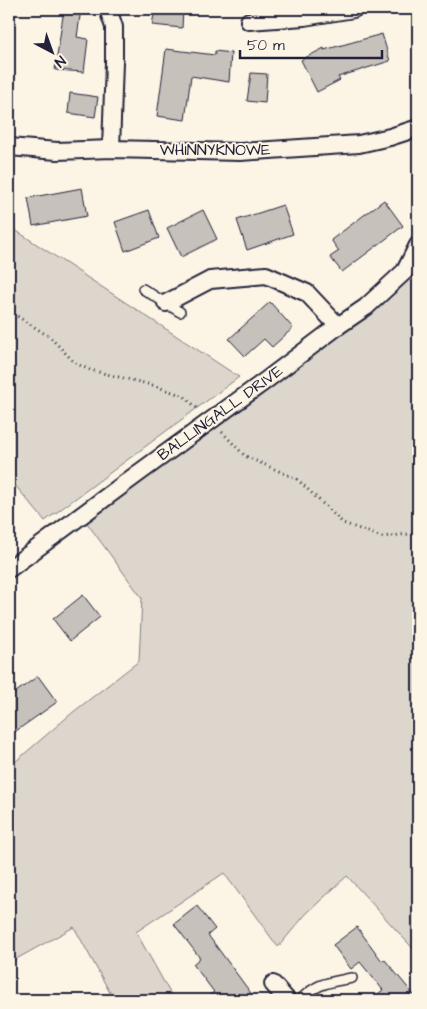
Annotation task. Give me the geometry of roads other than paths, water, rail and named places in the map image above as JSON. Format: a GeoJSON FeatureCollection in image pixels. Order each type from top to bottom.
{"type":"FeatureCollection","features":[{"type":"Feature","properties":{"kind":"street"},"geometry":{"type":"LineString","coordinates":[[108,9],[114,27],[111,150]]}},
{"type":"Feature","properties":{"kind":"street"},"geometry":{"type":"LineString","coordinates":[[249,22],[304,18],[354,9]]}},
{"type":"Feature","properties":{"kind":"street","name":"WHINNYKNOWE"},"geometry":{"type":"LineString","coordinates":[[9,147],[57,151],[240,152],[359,144],[417,133]]}},
{"type":"Feature","properties":{"kind":"street","name":"BALLINGALL DRIVE"},"geometry":{"type":"LineString","coordinates":[[9,569],[366,306],[405,271],[418,245]]}},
{"type":"Feature","properties":{"kind":"street"},"geometry":{"type":"LineString","coordinates":[[166,303],[210,280],[266,275],[308,293],[338,326]]}},
{"type":"Feature","properties":{"kind":"street"},"geometry":{"type":"LineString","coordinates":[[273,984],[286,1000]]}},
{"type":"Feature","properties":{"kind":"lane"},"geometry":{"type":"LineString","coordinates":[[143,289],[180,312]]}},
{"type":"Feature","properties":{"kind":"lane"},"geometry":{"type":"LineString","coordinates":[[300,1000],[323,983],[352,978]]}}]}
